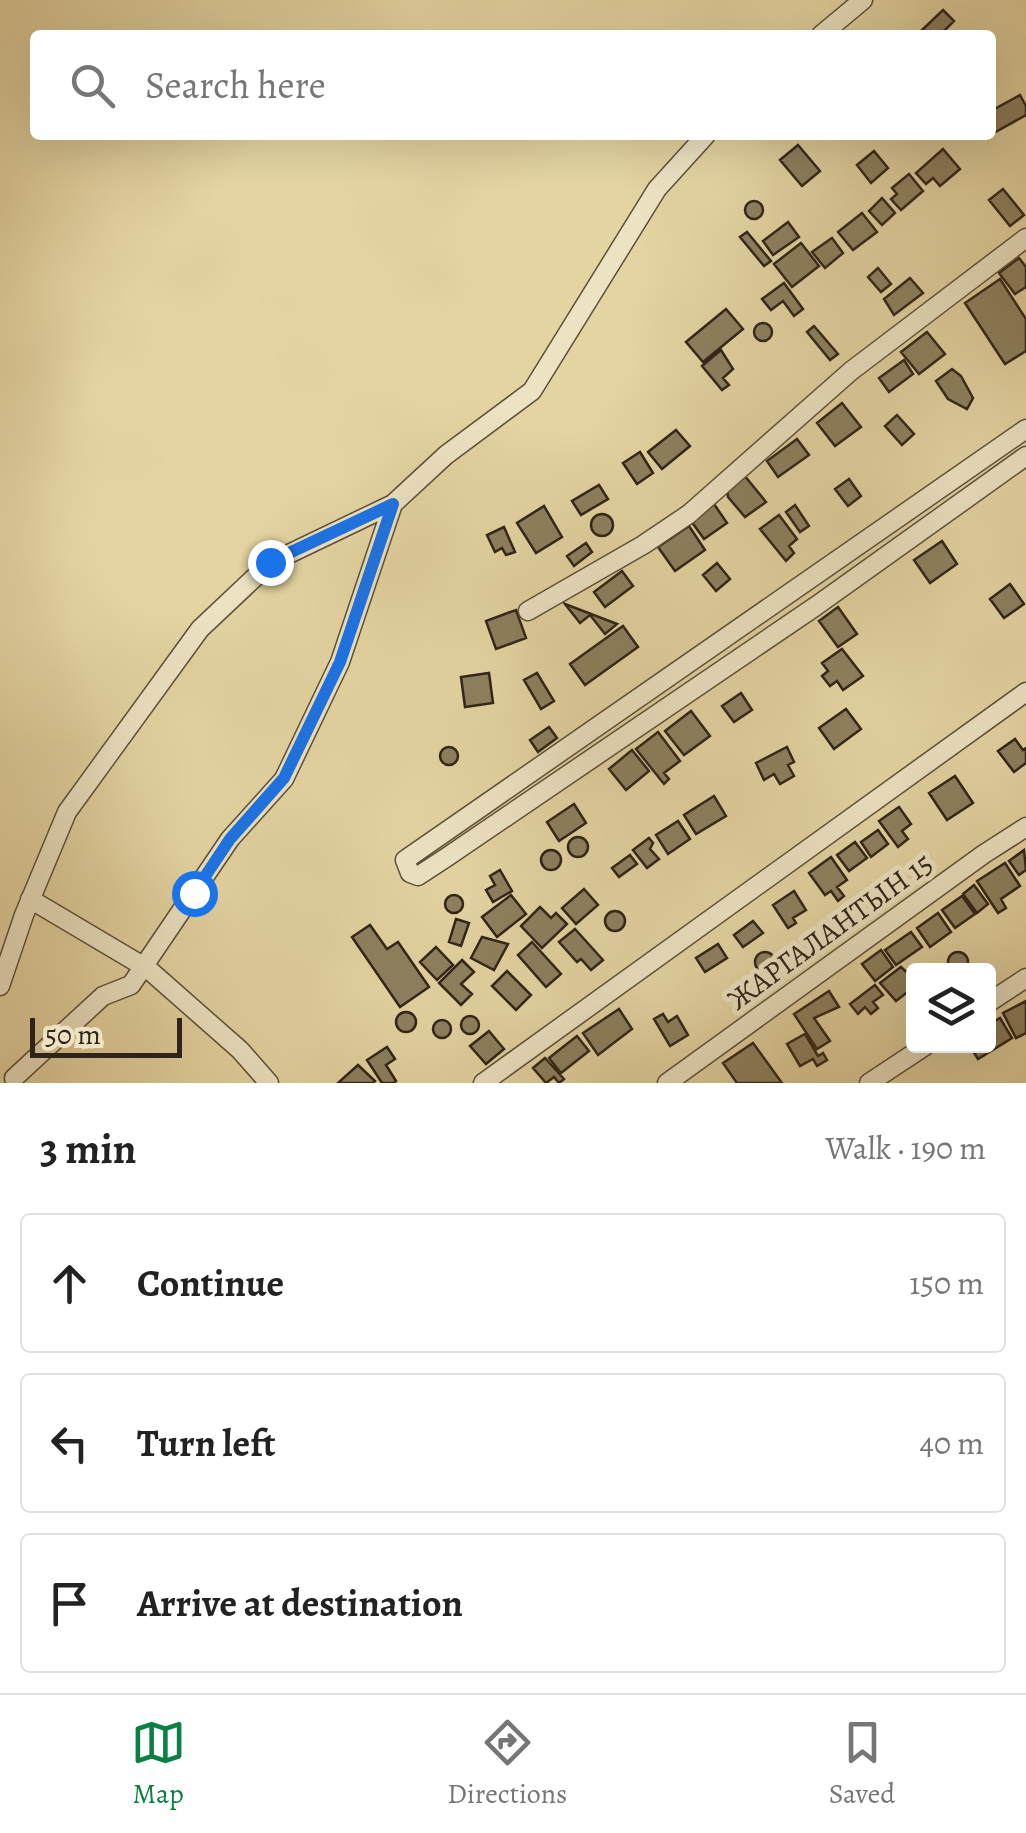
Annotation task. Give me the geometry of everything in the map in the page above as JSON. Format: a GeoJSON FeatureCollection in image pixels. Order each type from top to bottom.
{"type":"FeatureCollection","features":[{"type":"Feature","properties":{"kind":"street"},"geometry":{"type":"LineString","coordinates":[[828,30],[863,0]]}},
{"type":"Feature","properties":{"kind":"street"},"geometry":{"type":"LineString","coordinates":[[0,986],[30,899],[67,812],[200,628],[270,562],[393,504],[446,455],[532,391],[657,189],[701,140]]}},
{"type":"Feature","properties":{"kind":"street"},"geometry":{"type":"LineString","coordinates":[[528,611],[689,514],[851,371],[1026,238]]}},
{"type":"Feature","properties":{"kind":"street"},"geometry":{"type":"LineString","coordinates":[[1026,429],[405,860],[410,872],[418,876],[448,856],[816,606],[1026,456]]}},
{"type":"Feature","properties":{"kind":"street"},"geometry":{"type":"LineString","coordinates":[[958,476],[970,495]]}},
{"type":"Feature","properties":{"kind":"street"},"geometry":{"type":"LineString","coordinates":[[11,1075],[104,996],[131,985],[230,839],[284,778],[340,662],[393,504]]}},
{"type":"Feature","properties":{"kind":"street"},"geometry":{"type":"LineString","coordinates":[[801,585],[816,606]]}},
{"type":"Feature","properties":{"kind":"street"},"geometry":{"type":"LineString","coordinates":[[483,1083],[1026,692]]}},
{"type":"Feature","properties":{"kind":"street","name":"ЖАРГАЛАНТЫН 15"},"geometry":{"type":"LineString","coordinates":[[668,1083],[1026,827]]}},
{"type":"Feature","properties":{"kind":"street"},"geometry":{"type":"LineString","coordinates":[[30,899],[144,966],[240,1050],[269,1083]]}},
{"type":"Feature","properties":{"kind":"street"},"geometry":{"type":"LineString","coordinates":[[996,998],[1026,978]]}},
{"type":"Feature","properties":{"kind":"street"},"geometry":{"type":"LineString","coordinates":[[869,1083],[914,1053]]}},
{"type":"Feature","properties":{"kind":"building"},"geometry":{"type":"Polygon","coordinates":[[[943,10],[954,21],[945,30],[922,30],[943,10]]]}},
{"type":"Feature","properties":{"kind":"building"},"geometry":{"type":"Polygon","coordinates":[[[1020,95],[1026,115],[996,132],[996,108],[1020,95]]]}},
{"type":"Feature","properties":{"kind":"building"},"geometry":{"type":"Polygon","coordinates":[[[798,145],[820,171],[802,186],[780,160],[798,145]]]}},
{"type":"Feature","properties":{"kind":"building"},"geometry":{"type":"Polygon","coordinates":[[[943,149],[960,169],[940,186],[933,178],[926,184],[916,173],[943,149]]]}},
{"type":"Feature","properties":{"kind":"building"},"geometry":{"type":"Polygon","coordinates":[[[874,151],[888,168],[871,183],[857,165],[874,151]]]}},
{"type":"Feature","properties":{"kind":"building"},"geometry":{"type":"Polygon","coordinates":[[[909,174],[923,191],[901,210],[891,199],[897,194],[892,188],[909,174]]]}},
{"type":"Feature","properties":{"kind":"building"},"geometry":{"type":"Polygon","coordinates":[[[1003,189],[1024,215],[1010,226],[989,200],[1003,189]]]}},
{"type":"Feature","properties":{"kind":"building"},"geometry":{"type":"Polygon","coordinates":[[[882,198],[895,213],[882,225],[869,211],[882,198]]]}},
{"type":"Feature","properties":{"kind":"building"},"geometry":{"type":"Polygon","coordinates":[[[754,201],[763,210],[754,219],[745,210],[754,201]]]}},
{"type":"Feature","properties":{"kind":"building"},"geometry":{"type":"Polygon","coordinates":[[[862,213],[877,232],[853,250],[838,232],[862,213]]]}},
{"type":"Feature","properties":{"kind":"building"},"geometry":{"type":"Polygon","coordinates":[[[788,222],[799,237],[773,255],[763,241],[788,222]]]}},
{"type":"Feature","properties":{"kind":"building"},"geometry":{"type":"Polygon","coordinates":[[[747,232],[771,261],[764,266],[740,237],[747,232]]]}},
{"type":"Feature","properties":{"kind":"building"},"geometry":{"type":"Polygon","coordinates":[[[832,238],[843,253],[825,268],[812,252],[832,238]]]}},
{"type":"Feature","properties":{"kind":"building"},"geometry":{"type":"Polygon","coordinates":[[[801,243],[819,266],[792,287],[774,264],[801,243]]]}},
{"type":"Feature","properties":{"kind":"building"},"geometry":{"type":"Polygon","coordinates":[[[1019,258],[1026,267],[1026,287],[1015,294],[999,273],[1019,258]]]}},
{"type":"Feature","properties":{"kind":"building"},"geometry":{"type":"Polygon","coordinates":[[[878,268],[891,284],[881,292],[868,277],[878,268]]]}},
{"type":"Feature","properties":{"kind":"building"},"geometry":{"type":"Polygon","coordinates":[[[910,278],[923,293],[894,315],[884,299],[910,278]]]}},
{"type":"Feature","properties":{"kind":"building"},"geometry":{"type":"Polygon","coordinates":[[[1000,279],[1026,319],[1026,351],[1005,364],[965,303],[1000,279]]]}},
{"type":"Feature","properties":{"kind":"building"},"geometry":{"type":"Polygon","coordinates":[[[784,283],[803,309],[794,316],[783,301],[771,310],[762,299],[784,283]]]}},
{"type":"Feature","properties":{"kind":"building"},"geometry":{"type":"Polygon","coordinates":[[[726,309],[743,329],[703,362],[686,342],[726,309]]]}},
{"type":"Feature","properties":{"kind":"building"},"geometry":{"type":"Polygon","coordinates":[[[763,323],[772,332],[763,341],[754,332],[763,323]]]}},
{"type":"Feature","properties":{"kind":"building"},"geometry":{"type":"Polygon","coordinates":[[[814,326],[838,354],[830,360],[807,332],[814,326]]]}},
{"type":"Feature","properties":{"kind":"building"},"geometry":{"type":"Polygon","coordinates":[[[927,332],[945,354],[919,374],[901,352],[927,332]]]}},
{"type":"Feature","properties":{"kind":"building"},"geometry":{"type":"Polygon","coordinates":[[[721,350],[733,369],[723,378],[729,385],[722,390],[702,366],[721,350]]]}},
{"type":"Feature","properties":{"kind":"building"},"geometry":{"type":"Polygon","coordinates":[[[904,360],[913,374],[889,392],[879,378],[904,360]]]}},
{"type":"Feature","properties":{"kind":"building"},"geometry":{"type":"Polygon","coordinates":[[[952,369],[961,376],[973,398],[967,409],[948,399],[936,381],[952,369]]]}},
{"type":"Feature","properties":{"kind":"building"},"geometry":{"type":"Polygon","coordinates":[[[842,403],[861,427],[835,446],[817,423],[842,403]]]}},
{"type":"Feature","properties":{"kind":"building"},"geometry":{"type":"Polygon","coordinates":[[[897,415],[914,434],[902,445],[885,426],[897,415]]]}},
{"type":"Feature","properties":{"kind":"building"},"geometry":{"type":"Polygon","coordinates":[[[676,430],[690,446],[662,469],[648,452],[676,430]]]}},
{"type":"Feature","properties":{"kind":"building"},"geometry":{"type":"Polygon","coordinates":[[[797,439],[809,455],[778,477],[767,461],[797,439]]]}},
{"type":"Feature","properties":{"kind":"building"},"geometry":{"type":"Polygon","coordinates":[[[640,452],[653,473],[637,484],[623,463],[640,452]]]}},
{"type":"Feature","properties":{"kind":"building"},"geometry":{"type":"Polygon","coordinates":[[[744,475],[766,502],[745,517],[728,497],[727,489],[744,475]]]}},
{"type":"Feature","properties":{"kind":"building"},"geometry":{"type":"Polygon","coordinates":[[[849,479],[861,496],[848,506],[835,489],[849,479]]]}},
{"type":"Feature","properties":{"kind":"building"},"geometry":{"type":"Polygon","coordinates":[[[599,485],[608,499],[581,515],[572,501],[599,485]]]}},
{"type":"Feature","properties":{"kind":"building"},"geometry":{"type":"Polygon","coordinates":[[[714,504],[727,523],[704,539],[691,521],[714,504]]]}},
{"type":"Feature","properties":{"kind":"building"},"geometry":{"type":"Polygon","coordinates":[[[795,505],[809,526],[800,532],[786,512],[795,505]]]}},
{"type":"Feature","properties":{"kind":"building"},"geometry":{"type":"Polygon","coordinates":[[[544,506],[562,537],[536,553],[517,523],[544,506]]]}},
{"type":"Feature","properties":{"kind":"building"},"geometry":{"type":"Polygon","coordinates":[[[602,514],[610,517],[610,533],[602,536],[594,533],[591,525],[594,517],[602,514]]]}},
{"type":"Feature","properties":{"kind":"building"},"geometry":{"type":"Polygon","coordinates":[[[779,515],[797,539],[789,546],[794,553],[786,561],[760,529],[779,515]]]}},
{"type":"Feature","properties":{"kind":"building"},"geometry":{"type":"Polygon","coordinates":[[[689,526],[705,550],[675,571],[658,547],[689,526]]]}},
{"type":"Feature","properties":{"kind":"building"},"geometry":{"type":"Polygon","coordinates":[[[504,527],[515,552],[506,555],[502,548],[495,552],[487,535],[504,527]]]}},
{"type":"Feature","properties":{"kind":"building"},"geometry":{"type":"Polygon","coordinates":[[[942,541],[957,564],[930,583],[914,560],[942,541]]]}},
{"type":"Feature","properties":{"kind":"building"},"geometry":{"type":"Polygon","coordinates":[[[586,543],[592,552],[574,566],[567,556],[586,543]]]}},
{"type":"Feature","properties":{"kind":"building"},"geometry":{"type":"Polygon","coordinates":[[[717,563],[730,579],[716,591],[703,575],[717,563]]]}},
{"type":"Feature","properties":{"kind":"building"},"geometry":{"type":"Polygon","coordinates":[[[622,571],[633,586],[605,607],[594,592],[622,571]]]}},
{"type":"Feature","properties":{"kind":"building"},"geometry":{"type":"Polygon","coordinates":[[[1010,584],[1024,604],[1004,618],[990,599],[1010,584]]]}},
{"type":"Feature","properties":{"kind":"building"},"geometry":{"type":"Polygon","coordinates":[[[565,604],[617,624],[605,634],[590,615],[580,623],[565,604]]]}},
{"type":"Feature","properties":{"kind":"building"},"geometry":{"type":"Polygon","coordinates":[[[838,607],[857,634],[838,647],[819,621],[838,607]]]}},
{"type":"Feature","properties":{"kind":"building"},"geometry":{"type":"Polygon","coordinates":[[[516,610],[526,638],[496,649],[486,621],[516,610]]]}},
{"type":"Feature","properties":{"kind":"building"},"geometry":{"type":"Polygon","coordinates":[[[623,626],[638,647],[585,685],[570,664],[623,626]]]}},
{"type":"Feature","properties":{"kind":"building"},"geometry":{"type":"Polygon","coordinates":[[[842,649],[863,676],[843,690],[837,681],[830,686],[822,676],[828,671],[822,663],[842,649]]]}},
{"type":"Feature","properties":{"kind":"building"},"geometry":{"type":"Polygon","coordinates":[[[489,673],[493,703],[465,707],[461,677],[489,673]]]}},
{"type":"Feature","properties":{"kind":"building"},"geometry":{"type":"Polygon","coordinates":[[[537,673],[554,701],[541,709],[524,680],[537,673]]]}},
{"type":"Feature","properties":{"kind":"building"},"geometry":{"type":"Polygon","coordinates":[[[741,693],[752,710],[734,722],[722,706],[741,693]]]}},
{"type":"Feature","properties":{"kind":"building"},"geometry":{"type":"Polygon","coordinates":[[[846,709],[861,729],[834,749],[819,728],[846,709]]]}},
{"type":"Feature","properties":{"kind":"building"},"geometry":{"type":"Polygon","coordinates":[[[691,711],[710,736],[684,755],[665,731],[691,711]]]}},
{"type":"Feature","properties":{"kind":"building"},"geometry":{"type":"Polygon","coordinates":[[[549,727],[557,738],[538,752],[530,740],[549,727]]]}},
{"type":"Feature","properties":{"kind":"building"},"geometry":{"type":"Polygon","coordinates":[[[658,732],[680,761],[664,773],[669,779],[664,784],[636,749],[658,732]]]}},
{"type":"Feature","properties":{"kind":"building"},"geometry":{"type":"Polygon","coordinates":[[[1015,739],[1023,750],[1026,748],[1026,763],[1014,772],[998,751],[1015,739]]]}},
{"type":"Feature","properties":{"kind":"building"},"geometry":{"type":"Polygon","coordinates":[[[449,747],[458,756],[449,765],[440,756],[449,747]]]}},
{"type":"Feature","properties":{"kind":"building"},"geometry":{"type":"Polygon","coordinates":[[[787,747],[794,762],[788,765],[794,776],[780,784],[774,774],[764,780],[756,763],[787,747]]]}},
{"type":"Feature","properties":{"kind":"building"},"geometry":{"type":"Polygon","coordinates":[[[632,750],[649,771],[626,790],[609,769],[632,750]]]}},
{"type":"Feature","properties":{"kind":"building"},"geometry":{"type":"Polygon","coordinates":[[[955,776],[973,803],[947,820],[929,793],[955,776]]]}},
{"type":"Feature","properties":{"kind":"building"},"geometry":{"type":"Polygon","coordinates":[[[714,796],[726,816],[696,834],[684,815],[714,796]]]}},
{"type":"Feature","properties":{"kind":"building"},"geometry":{"type":"Polygon","coordinates":[[[574,804],[586,823],[559,841],[547,822],[574,804]]]}},
{"type":"Feature","properties":{"kind":"building"},"geometry":{"type":"Polygon","coordinates":[[[899,807],[911,824],[902,831],[908,839],[898,847],[879,821],[899,807]]]}},
{"type":"Feature","properties":{"kind":"building"},"geometry":{"type":"Polygon","coordinates":[[[678,821],[690,839],[668,854],[656,835],[678,821]]]}},
{"type":"Feature","properties":{"kind":"building"},"geometry":{"type":"Polygon","coordinates":[[[878,830],[888,844],[871,857],[861,842],[878,830]]]}},
{"type":"Feature","properties":{"kind":"building"},"geometry":{"type":"Polygon","coordinates":[[[578,837],[588,847],[578,857],[568,847],[578,837]]]}},
{"type":"Feature","properties":{"kind":"building"},"geometry":{"type":"Polygon","coordinates":[[[649,838],[653,843],[650,849],[659,859],[647,868],[633,850],[649,838]]]}},
{"type":"Feature","properties":{"kind":"building"},"geometry":{"type":"Polygon","coordinates":[[[855,842],[867,858],[849,871],[837,855],[855,842]]]}},
{"type":"Feature","properties":{"kind":"building"},"geometry":{"type":"Polygon","coordinates":[[[551,850],[561,860],[551,870],[541,860],[551,850]]]}},
{"type":"Feature","properties":{"kind":"building"},"geometry":{"type":"Polygon","coordinates":[[[1024,850],[1026,870],[1019,875],[1009,861],[1024,850]]]}},
{"type":"Feature","properties":{"kind":"building"},"geometry":{"type":"Polygon","coordinates":[[[630,855],[637,864],[619,877],[612,868],[630,855]]]}},
{"type":"Feature","properties":{"kind":"building"},"geometry":{"type":"Polygon","coordinates":[[[831,857],[847,880],[837,887],[844,896],[838,901],[831,891],[825,895],[809,873],[831,857]]]}},
{"type":"Feature","properties":{"kind":"building"},"geometry":{"type":"Polygon","coordinates":[[[1005,863],[1020,886],[1001,899],[1006,908],[998,913],[977,881],[1005,863]]]}},
{"type":"Feature","properties":{"kind":"building"},"geometry":{"type":"Polygon","coordinates":[[[500,870],[512,891],[493,902],[486,890],[495,885],[490,876],[500,870]]]}},
{"type":"Feature","properties":{"kind":"building"},"geometry":{"type":"Polygon","coordinates":[[[974,885],[988,904],[977,913],[963,894],[974,885]]]}},
{"type":"Feature","properties":{"kind":"building"},"geometry":{"type":"Polygon","coordinates":[[[584,889],[598,905],[576,924],[562,908],[584,889]]]}},
{"type":"Feature","properties":{"kind":"building"},"geometry":{"type":"Polygon","coordinates":[[[794,891],[806,910],[793,918],[796,923],[788,928],[773,905],[794,891]]]}},
{"type":"Feature","properties":{"kind":"building"},"geometry":{"type":"Polygon","coordinates":[[[454,895],[461,897],[461,911],[454,913],[447,911],[445,904],[447,897],[454,895]]]}},
{"type":"Feature","properties":{"kind":"building"},"geometry":{"type":"Polygon","coordinates":[[[511,895],[526,914],[497,937],[482,917],[511,895]]]}},
{"type":"Feature","properties":{"kind":"building"},"geometry":{"type":"Polygon","coordinates":[[[962,896],[975,914],[955,928],[942,910],[962,896]]]}},
{"type":"Feature","properties":{"kind":"building"},"geometry":{"type":"Polygon","coordinates":[[[540,907],[551,918],[556,913],[567,924],[542,948],[521,926],[540,907]]]}},
{"type":"Feature","properties":{"kind":"building"},"geometry":{"type":"Polygon","coordinates":[[[615,911],[625,921],[615,931],[605,921],[615,911]]]}},
{"type":"Feature","properties":{"kind":"building"},"geometry":{"type":"Polygon","coordinates":[[[938,913],[951,932],[930,947],[917,928],[938,913]]]}},
{"type":"Feature","properties":{"kind":"building"},"geometry":{"type":"Polygon","coordinates":[[[456,919],[469,923],[461,946],[449,942],[456,919]]]}},
{"type":"Feature","properties":{"kind":"building"},"geometry":{"type":"Polygon","coordinates":[[[753,921],[763,933],[743,947],[734,935],[753,921]]]}},
{"type":"Feature","properties":{"kind":"building"},"geometry":{"type":"Polygon","coordinates":[[[370,925],[387,949],[398,942],[429,987],[400,1007],[352,937],[370,925]]]}},
{"type":"Feature","properties":{"kind":"building"},"geometry":{"type":"Polygon","coordinates":[[[575,929],[603,960],[591,970],[581,959],[577,962],[559,942],[575,929]]]}},
{"type":"Feature","properties":{"kind":"building"},"geometry":{"type":"Polygon","coordinates":[[[911,932],[922,947],[896,965],[885,950],[911,932]]]}},
{"type":"Feature","properties":{"kind":"building"},"geometry":{"type":"Polygon","coordinates":[[[482,937],[508,944],[494,970],[471,958],[482,937]]]}},
{"type":"Feature","properties":{"kind":"building"},"geometry":{"type":"Polygon","coordinates":[[[532,942],[561,974],[546,987],[518,955],[532,942]]]}},
{"type":"Feature","properties":{"kind":"building"},"geometry":{"type":"Polygon","coordinates":[[[718,944],[727,958],[705,972],[696,958],[718,944]]]}},
{"type":"Feature","properties":{"kind":"building"},"geometry":{"type":"Polygon","coordinates":[[[436,947],[453,965],[437,980],[420,962],[436,947]]]}},
{"type":"Feature","properties":{"kind":"building"},"geometry":{"type":"Polygon","coordinates":[[[881,950],[893,967],[875,981],[862,964],[881,950]]]}},
{"type":"Feature","properties":{"kind":"building"},"geometry":{"type":"Polygon","coordinates":[[[765,952],[775,962],[765,972],[755,962],[765,952]]]}},
{"type":"Feature","properties":{"kind":"building"},"geometry":{"type":"Polygon","coordinates":[[[951,955],[965,955],[968,963],[948,963],[951,955]]]}},
{"type":"Feature","properties":{"kind":"building"},"geometry":{"type":"Polygon","coordinates":[[[462,960],[474,972],[461,984],[472,994],[461,1005],[439,983],[462,960]]]}},
{"type":"Feature","properties":{"kind":"building"},"geometry":{"type":"Polygon","coordinates":[[[901,967],[906,972],[906,993],[896,1001],[880,983],[901,967]]]}},
{"type":"Feature","properties":{"kind":"building"},"geometry":{"type":"Polygon","coordinates":[[[507,971],[531,995],[516,1010],[492,986],[507,971]]]}},
{"type":"Feature","properties":{"kind":"building"},"geometry":{"type":"Polygon","coordinates":[[[875,985],[883,995],[873,1002],[878,1008],[871,1014],[865,1007],[858,1014],[850,1004],[875,985]]]}},
{"type":"Feature","properties":{"kind":"building"},"geometry":{"type":"Polygon","coordinates":[[[829,991],[839,1007],[814,1018],[830,1041],[817,1049],[794,1014],[829,991]]]}},
{"type":"Feature","properties":{"kind":"building"},"geometry":{"type":"Polygon","coordinates":[[[1026,1001],[1026,1033],[1016,1038],[1003,1013],[1026,1001]]]}},
{"type":"Feature","properties":{"kind":"building"},"geometry":{"type":"Polygon","coordinates":[[[619,1009],[632,1029],[598,1055],[583,1033],[619,1009]]]}},
{"type":"Feature","properties":{"kind":"building"},"geometry":{"type":"Polygon","coordinates":[[[406,1012],[416,1022],[406,1032],[396,1022],[406,1012]]]}},
{"type":"Feature","properties":{"kind":"building"},"geometry":{"type":"Polygon","coordinates":[[[663,1014],[668,1022],[677,1016],[688,1035],[670,1046],[654,1019],[663,1014]]]}},
{"type":"Feature","properties":{"kind":"building"},"geometry":{"type":"Polygon","coordinates":[[[470,1016],[479,1025],[470,1034],[461,1025],[470,1016]]]}},
{"type":"Feature","properties":{"kind":"building"},"geometry":{"type":"Polygon","coordinates":[[[1000,1018],[1012,1038],[996,1048],[996,1020],[1000,1018]]]}},
{"type":"Feature","properties":{"kind":"building"},"geometry":{"type":"Polygon","coordinates":[[[442,1020],[451,1029],[442,1038],[433,1029],[442,1020]]]}},
{"type":"Feature","properties":{"kind":"building"},"geometry":{"type":"Polygon","coordinates":[[[489,1031],[504,1049],[486,1064],[470,1046],[489,1031]]]}},
{"type":"Feature","properties":{"kind":"building"},"geometry":{"type":"Polygon","coordinates":[[[805,1034],[818,1056],[823,1053],[827,1060],[817,1066],[813,1059],[800,1066],[787,1044],[805,1034]]]}},
{"type":"Feature","properties":{"kind":"building"},"geometry":{"type":"Polygon","coordinates":[[[577,1036],[589,1051],[561,1073],[549,1058],[577,1036]]]}},
{"type":"Feature","properties":{"kind":"building"},"geometry":{"type":"Polygon","coordinates":[[[753,1043],[782,1083],[737,1083],[723,1063],[753,1043]]]}},
{"type":"Feature","properties":{"kind":"building"},"geometry":{"type":"Polygon","coordinates":[[[387,1047],[395,1059],[386,1065],[396,1081],[393,1083],[382,1083],[367,1060],[387,1047]]]}},
{"type":"Feature","properties":{"kind":"building"},"geometry":{"type":"Polygon","coordinates":[[[545,1058],[564,1079],[559,1083],[554,1077],[546,1083],[533,1068],[545,1058]]]}},
{"type":"Feature","properties":{"kind":"building"},"geometry":{"type":"Polygon","coordinates":[[[358,1065],[373,1083],[338,1083],[358,1065]]]}},
{"type":"Feature","properties":{"kind":"route"},"geometry":{"type":"LineString","coordinates":[[194,893],[230,839],[284,778],[340,662],[393,504],[270,562]]}}]}
